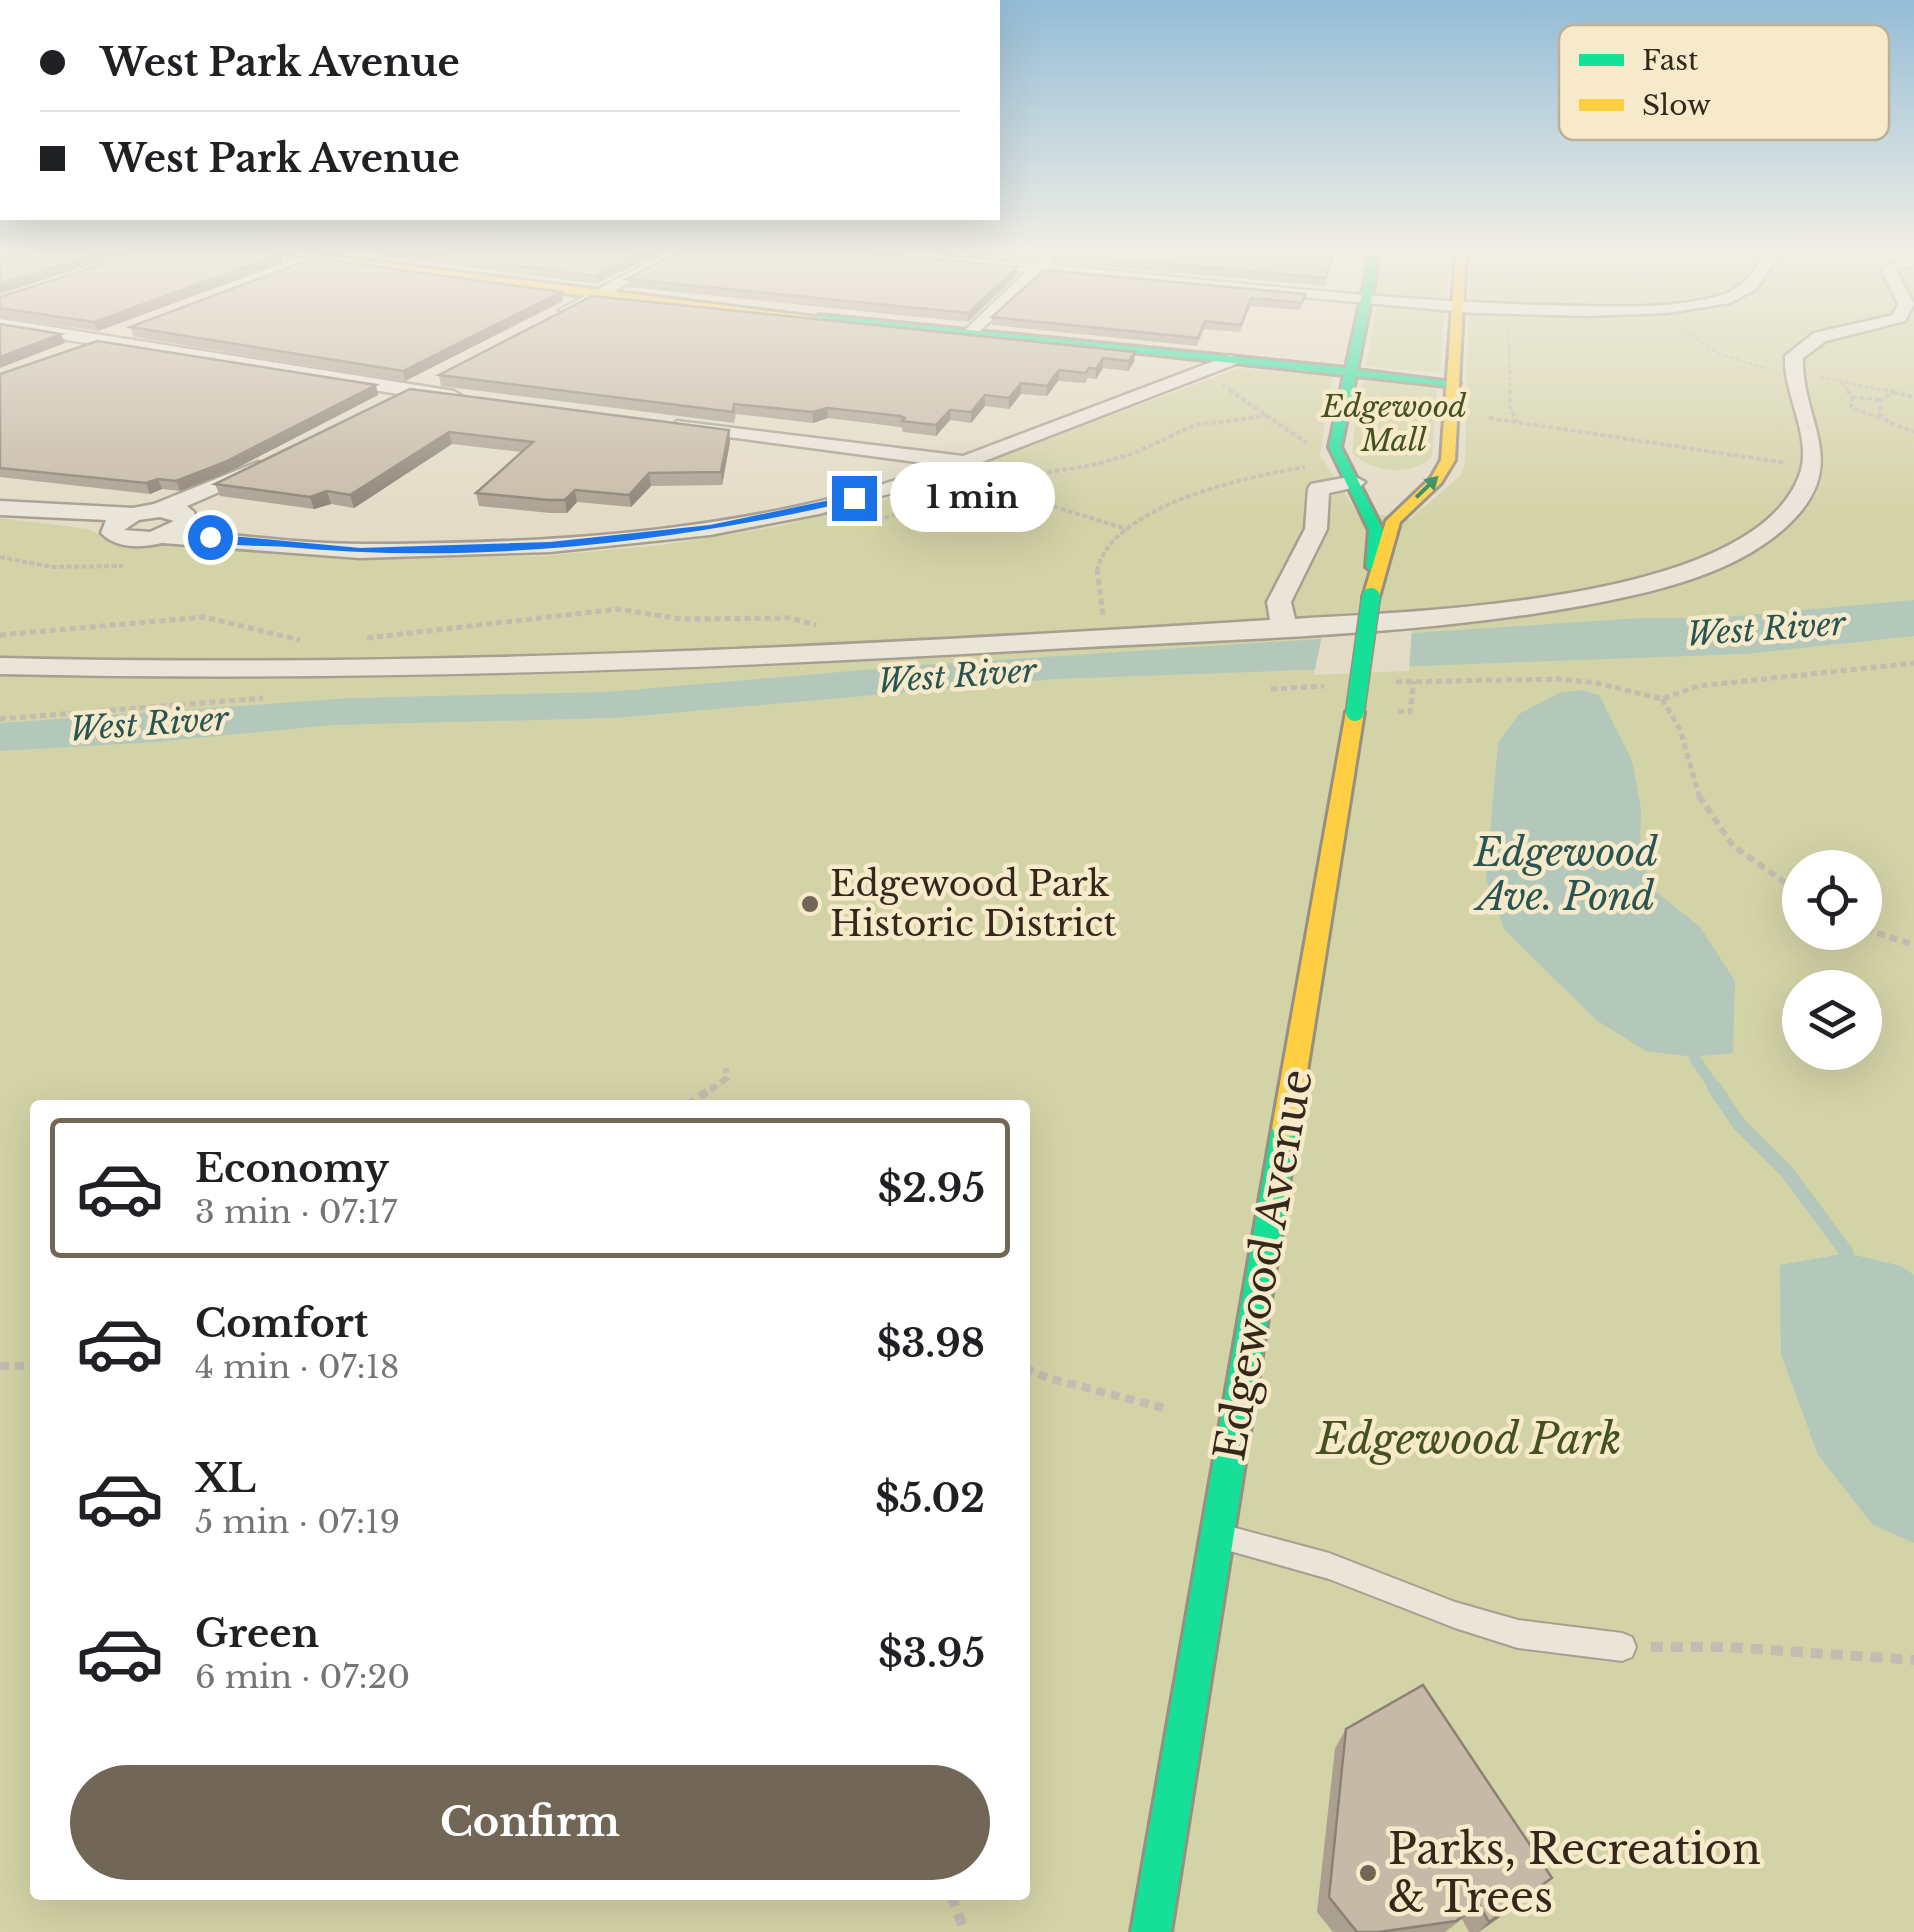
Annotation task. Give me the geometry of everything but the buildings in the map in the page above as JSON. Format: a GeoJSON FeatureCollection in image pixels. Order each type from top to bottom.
{"type":"FeatureCollection","features":[{"type":"Feature","properties":{"kind":"street"},"geometry":{"type":"LineString","coordinates":[[66,353],[96,341]]}},
{"type":"Feature","properties":{"kind":"street"},"geometry":{"type":"LineString","coordinates":[[106,341],[473,399]]}},
{"type":"Feature","properties":{"kind":"street"},"geometry":{"type":"LineString","coordinates":[[1050,341],[1454,383]]}},
{"type":"Feature","properties":{"kind":"street","name":"Edgewood Avenue"},"geometry":{"type":"LineString","coordinates":[[1151,1932],[1371,597],[1376,530],[1335,446],[1355,341]]}},
{"type":"Feature","properties":{"kind":"street","name":"Edgewood Avenue"},"geometry":{"type":"LineString","coordinates":[[1371,597],[1393,521],[1436,480],[1448,460],[1456,341]]}},
{"type":"Feature","properties":{"kind":"street"},"geometry":{"type":"LineString","coordinates":[[0,666],[204,671],[522,668],[1107,638],[1490,612],[1670,578],[1710,564],[1754,539],[1797,499],[1812,467],[1809,429],[1794,372],[1794,356],[1815,341]]}},
{"type":"Feature","properties":{"kind":"street"},"geometry":{"type":"LineString","coordinates":[[112,530],[124,539],[162,536],[337,550],[550,545],[710,528],[875,493],[1230,360]]}},
{"type":"Feature","properties":{"kind":"street"},"geometry":{"type":"LineString","coordinates":[[379,406],[442,374]]}},
{"type":"Feature","properties":{"kind":"street"},"geometry":{"type":"LineString","coordinates":[[669,423],[966,462]]}},
{"type":"Feature","properties":{"kind":"street"},"geometry":{"type":"LineString","coordinates":[[0,508],[133,515],[160,510],[283,456]]}},
{"type":"Feature","properties":{"kind":"street"},"geometry":{"type":"LineString","coordinates":[[162,536],[237,487],[251,472]]}},
{"type":"Feature","properties":{"kind":"street"},"geometry":{"type":"LineString","coordinates":[[1284,627],[1279,602],[1316,529],[1319,489],[1354,482]]}},
{"type":"Feature","properties":{"kind":"street"},"geometry":{"type":"LineString","coordinates":[[160,510],[186,519],[398,548]]}},
{"type":"Feature","properties":{"kind":"street"},"geometry":{"type":"LineString","coordinates":[[38,512],[112,530],[133,515]]}},
{"type":"Feature","properties":{"kind":"lane"},"geometry":{"type":"LineString","coordinates":[[1217,1536],[1329,1566],[1438,1609],[1518,1634],[1622,1647]]}},
{"type":"Feature","properties":{"kind":"path"},"geometry":{"type":"LineString","coordinates":[[1698,341],[1705,348],[1740,361]]}},
{"type":"Feature","properties":{"kind":"path"},"geometry":{"type":"LineString","coordinates":[[1794,372],[1914,397]]}},
{"type":"Feature","properties":{"kind":"path"},"geometry":{"type":"LineString","coordinates":[[1213,379],[1312,447]]}},
{"type":"Feature","properties":{"kind":"path"},"geometry":{"type":"LineString","coordinates":[[1840,381],[1857,412],[1914,432]]}},
{"type":"Feature","properties":{"kind":"path"},"geometry":{"type":"LineString","coordinates":[[1852,397],[1881,400],[1893,392]]}},
{"type":"Feature","properties":{"kind":"path"},"geometry":{"type":"LineString","coordinates":[[1881,400],[1883,419]]}},
{"type":"Feature","properties":{"kind":"path"},"geometry":{"type":"LineString","coordinates":[[1510,406],[1518,423]]}},
{"type":"Feature","properties":{"kind":"path"},"geometry":{"type":"LineString","coordinates":[[1126,530],[1040,499],[981,484],[1093,465],[1134,453],[1195,425],[1267,416]]}},
{"type":"Feature","properties":{"kind":"path"},"geometry":{"type":"LineString","coordinates":[[1489,418],[1812,467]]}},
{"type":"Feature","properties":{"kind":"path"},"geometry":{"type":"LineString","coordinates":[[1107,638],[1096,578],[1098,564],[1107,547],[1126,530],[1168,507],[1235,482],[1316,466]]}},
{"type":"Feature","properties":{"kind":"path"},"geometry":{"type":"LineString","coordinates":[[354,639],[618,609],[681,618],[790,618],[822,628]]}},
{"type":"Feature","properties":{"kind":"path"},"geometry":{"type":"LineString","coordinates":[[0,635],[158,618],[221,618],[304,641]]}},
{"type":"Feature","properties":{"kind":"path"},"geometry":{"type":"LineString","coordinates":[[1398,710],[1410,712],[1414,682],[1470,678],[1597,683],[1662,699],[1698,686],[1914,662]]}},
{"type":"Feature","properties":{"kind":"path"},"geometry":{"type":"LineString","coordinates":[[0,719],[258,698]]}},
{"type":"Feature","properties":{"kind":"path"},"geometry":{"type":"LineString","coordinates":[[1662,699],[1683,727],[1691,774],[1703,810],[1732,846],[1782,881]]}},
{"type":"Feature","properties":{"kind":"path"},"geometry":{"type":"LineString","coordinates":[[1882,935],[1914,945]]}},
{"type":"Feature","properties":{"kind":"path"},"geometry":{"type":"LineString","coordinates":[[694,1100],[727,1078],[726,1068]]}},
{"type":"Feature","properties":{"kind":"path"},"geometry":{"type":"LineString","coordinates":[[0,1366],[30,1366]]}},
{"type":"Feature","properties":{"kind":"path"},"geometry":{"type":"LineString","coordinates":[[1030,1370],[1164,1408]]}},
{"type":"Feature","properties":{"kind":"path"},"geometry":{"type":"LineString","coordinates":[[1622,1647],[1726,1647],[1914,1660]]}},
{"type":"Feature","properties":{"kind":"path"},"geometry":{"type":"LineString","coordinates":[[953,1900],[965,1932]]}},
{"type":"Feature","properties":{"kind":"green space"},"geometry":{"type":"Polygon","coordinates":[[[1370,341],[1442,341],[1440,373],[1366,366],[1370,341]]]}},
{"type":"Feature","properties":{"kind":"green space","name":"Edgewood Park"},"geometry":{"type":"Polygon","coordinates":[[[1468,341],[1914,341],[1914,1932],[0,1932],[0,518],[88,529],[116,543],[171,540],[377,558],[544,556],[662,545],[776,527],[879,502],[1239,368],[1332,377],[1320,455],[1357,512],[1410,519],[1460,476],[1465,463],[1468,341]]]}},
{"type":"Feature","properties":{"kind":"green space","name":"Edgewood Mall"},"geometry":{"type":"Polygon","coordinates":[[[1366,380],[1437,389],[1432,456],[1424,463],[1392,470],[1370,465],[1352,453],[1359,390],[1366,380]]]}},
{"type":"Feature","properties":{"kind":"water","name":"West River"},"geometry":{"type":"Polygon","coordinates":[[[1914,600],[1914,636],[1745,654],[1056,679],[615,718],[332,725],[156,742],[0,751],[0,723],[351,698],[607,692],[921,665],[1641,618],[1715,618],[1914,600]]]}},
{"type":"Feature","properties":{"kind":"water","name":"Edgewood Ave. Pond"},"geometry":{"type":"Polygon","coordinates":[[[1582,690],[1599,695],[1632,760],[1641,809],[1640,857],[1656,892],[1700,927],[1735,981],[1733,1053],[1694,1057],[1646,1051],[1596,1020],[1504,929],[1486,879],[1498,743],[1519,714],[1559,693],[1582,690]]]}},
{"type":"Feature","properties":{"kind":"water"},"geometry":{"type":"Polygon","coordinates":[[[1847,1253],[1901,1266],[1914,1275],[1914,1543],[1873,1525],[1818,1455],[1781,1354],[1780,1265],[1847,1253]]]}},
{"type":"Feature","properties":{"kind":"pier"},"geometry":{"type":"Polygon","coordinates":[[[1412,628],[1409,671],[1314,675],[1322,635],[1412,628]]]}},
{"type":"Feature","properties":{"kind":"waterway"},"geometry":{"type":"LineString","coordinates":[[1694,1057],[1714,1087]]}},
{"type":"Feature","properties":{"kind":"waterway"},"geometry":{"type":"LineString","coordinates":[[1714,1087],[1739,1124],[1787,1172],[1847,1253]]}},
{"type":"Feature","properties":{"kind":"traffic: fast"},"geometry":{"type":"LineString","coordinates":[[1045,341],[1454,383]]}},
{"type":"Feature","properties":{"kind":"traffic: fast"},"geometry":{"type":"LineString","coordinates":[[1357,341],[1335,447],[1376,530],[1374,567]]}},
{"type":"Feature","properties":{"kind":"traffic: fast"},"geometry":{"type":"LineString","coordinates":[[1355,712],[1371,597]]}},
{"type":"Feature","properties":{"kind":"traffic: fast"},"geometry":{"type":"LineString","coordinates":[[1151,1932],[1285,1128]]}},
{"type":"Feature","properties":{"kind":"traffic: slow"},"geometry":{"type":"LineString","coordinates":[[1371,597],[1393,521],[1436,480],[1448,460],[1455,341]]}},
{"type":"Feature","properties":{"kind":"traffic: slow"},"geometry":{"type":"LineString","coordinates":[[1285,1128],[1355,712]]}},
{"type":"Feature","properties":{"kind":"place","name":"Edgewood Park Historic District"},"geometry":{"type":"Point","coordinates":[810,904]}},
{"type":"Feature","properties":{"kind":"place","name":"Parks, Recreation & Trees"},"geometry":{"type":"Point","coordinates":[1368,1873]}},
{"type":"Feature","properties":{"kind":"route"},"geometry":{"type":"LineString","coordinates":[[210,537],[360,551],[550,545],[710,528],[854,498]]}}]}
